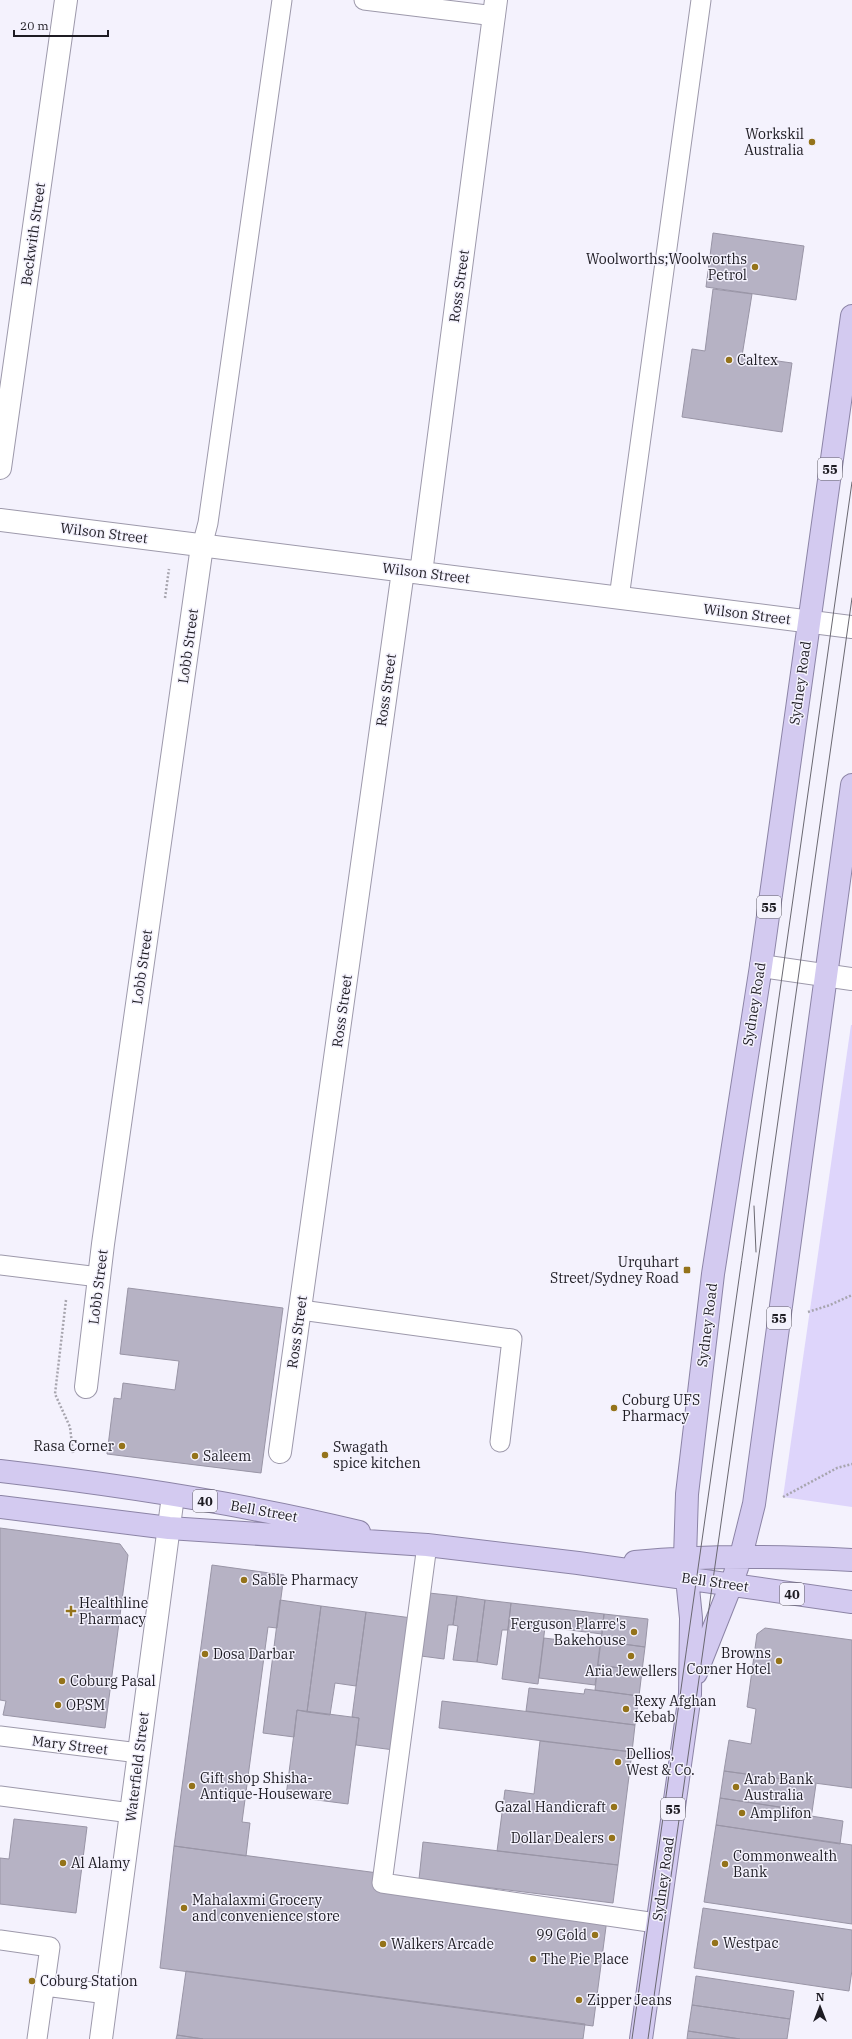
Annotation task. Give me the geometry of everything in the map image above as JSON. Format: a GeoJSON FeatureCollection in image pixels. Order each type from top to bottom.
{"type":"FeatureCollection","features":[{"type":"Feature","properties":{"kind":"highway","name":"Sydney Road"},"geometry":{"type":"LineString","coordinates":[[690,1694],[691,1618],[686,1568],[687,1494],[713,1274],[761,966],[852,316]]}},
{"type":"Feature","properties":{"kind":"highway","name":"Sydney Road"},"geometry":{"type":"LineString","coordinates":[[641,2039],[656,1923],[690,1694],[697,1668],[731,1585],[741,1556],[754,1504],[852,785]]}},
{"type":"Feature","properties":{"kind":"highway","name":"Bell Street"},"geometry":{"type":"LineString","coordinates":[[0,1471],[71,1479],[271,1512],[417,1545]]}},
{"type":"Feature","properties":{"kind":"highway","name":"Bell Street"},"geometry":{"type":"LineString","coordinates":[[0,1507],[169,1528],[319,1540],[417,1545],[578,1563],[686,1568],[741,1556],[852,1560]]}},
{"type":"Feature","properties":{"kind":"highway","name":"Bell Street"},"geometry":{"type":"LineString","coordinates":[[686,1568],[731,1585],[852,1602]]}},
{"type":"Feature","properties":{"kind":"street","name":"Beckwith Street"},"geometry":{"type":"LineString","coordinates":[[0,468],[66,0]]}},
{"type":"Feature","properties":{"kind":"street","name":"Ross Street"},"geometry":{"type":"LineString","coordinates":[[280,1452],[496,8]]}},
{"type":"Feature","properties":{"kind":"street","name":"Wilson Street"},"geometry":{"type":"LineString","coordinates":[[1,524],[202,546],[852,627]]}},
{"type":"Feature","properties":{"kind":"street","name":"Lobb Street"},"geometry":{"type":"LineString","coordinates":[[86,1387],[202,546]]}},
{"type":"Feature","properties":{"kind":"street"},"geometry":{"type":"LineString","coordinates":[[761,966],[852,979]]}},
{"type":"Feature","properties":{"kind":"street","name":"Waterfield Street"},"geometry":{"type":"LineString","coordinates":[[101,2039],[173,1496]]}},
{"type":"Feature","properties":{"kind":"lane"},"geometry":{"type":"LineString","coordinates":[[202,546],[209,517],[282,0]]}},
{"type":"Feature","properties":{"kind":"lane"},"geometry":{"type":"LineString","coordinates":[[364,0],[496,8]]}},
{"type":"Feature","properties":{"kind":"lane"},"geometry":{"type":"LineString","coordinates":[[619,598],[701,0]]}},
{"type":"Feature","properties":{"kind":"lane"},"geometry":{"type":"LineString","coordinates":[[0,1265],[100,1277]]}},
{"type":"Feature","properties":{"kind":"lane"},"geometry":{"type":"LineString","coordinates":[[301,1310],[512,1340],[500,1442]]}},
{"type":"Feature","properties":{"kind":"lane"},"geometry":{"type":"LineString","coordinates":[[417,1545],[382,1883],[656,1923]]}},
{"type":"Feature","properties":{"kind":"lane","name":"Mary Street"},"geometry":{"type":"LineString","coordinates":[[0,1736],[139,1753]]}},
{"type":"Feature","properties":{"kind":"lane"},"geometry":{"type":"LineString","coordinates":[[0,1796],[131,1813]]}},
{"type":"Feature","properties":{"kind":"lane"},"geometry":{"type":"LineString","coordinates":[[0,1940],[50,1947],[37,2039]]}},
{"type":"Feature","properties":{"kind":"lane"},"geometry":{"type":"LineString","coordinates":[[45,1986],[107,1994]]}},
{"type":"Feature","properties":{"kind":"path"},"geometry":{"type":"LineString","coordinates":[[803,1313],[830,1305],[852,1295]]}},
{"type":"Feature","properties":{"kind":"path"},"geometry":{"type":"LineString","coordinates":[[779,1501],[783,1497],[837,1468],[852,1464]]}},
{"type":"Feature","properties":{"kind":"shaded area"},"geometry":{"type":"Polygon","coordinates":[[[852,1025],[852,1507],[783,1497],[852,1025]]]}},
{"type":"Feature","properties":{"kind":"building","name":"Woolworths;Woolworths Petrol"},"geometry":{"type":"Polygon","coordinates":[[[713,233],[804,246],[796,300],[706,287],[713,233]]]}},
{"type":"Feature","properties":{"kind":"building","name":"Caltex"},"geometry":{"type":"Polygon","coordinates":[[[713,289],[752,294],[742,356],[792,363],[782,432],[682,417],[692,349],[705,351],[713,289]]]}},
{"type":"Feature","properties":{"kind":"building"},"geometry":{"type":"Polygon","coordinates":[[[128,1288],[283,1308],[261,1473],[107,1454],[114,1398],[121,1399],[123,1383],[175,1390],[179,1361],[120,1354],[128,1288]]]}},
{"type":"Feature","properties":{"kind":"building"},"geometry":{"type":"Polygon","coordinates":[[[0,1528],[120,1544],[128,1555],[105,1728],[3,1715],[6,1701],[0,1700],[0,1528]]]}},
{"type":"Feature","properties":{"kind":"building"},"geometry":{"type":"Polygon","coordinates":[[[212,1565],[284,1575],[277,1628],[268,1627],[242,1822],[250,1823],[246,1856],[174,1846],[212,1565]]]}},
{"type":"Feature","properties":{"kind":"building"},"geometry":{"type":"Polygon","coordinates":[[[429,1593],[457,1596],[453,1625],[448,1625],[444,1659],[421,1656],[429,1593]]]}},
{"type":"Feature","properties":{"kind":"building"},"geometry":{"type":"Polygon","coordinates":[[[457,1596],[485,1600],[477,1662],[453,1660],[458,1626],[453,1625],[457,1596]]]}},
{"type":"Feature","properties":{"kind":"building"},"geometry":{"type":"Polygon","coordinates":[[[280,1600],[321,1606],[307,1712],[297,1710],[294,1737],[263,1733],[280,1600]]]}},
{"type":"Feature","properties":{"kind":"building"},"geometry":{"type":"Polygon","coordinates":[[[485,1600],[511,1603],[508,1630],[502,1630],[497,1665],[477,1662],[485,1600]]]}},
{"type":"Feature","properties":{"kind":"building"},"geometry":{"type":"Polygon","coordinates":[[[511,1603],[604,1614],[602,1634],[545,1627],[538,1684],[502,1679],[511,1603]]]}},
{"type":"Feature","properties":{"kind":"building"},"geometry":{"type":"Polygon","coordinates":[[[321,1606],[366,1612],[356,1686],[335,1683],[330,1715],[307,1712],[321,1606]]]}},
{"type":"Feature","properties":{"kind":"building"},"geometry":{"type":"Polygon","coordinates":[[[366,1612],[412,1618],[394,1750],[356,1745],[359,1718],[352,1717],[366,1612]]]}},
{"type":"Feature","properties":{"kind":"building"},"geometry":{"type":"Polygon","coordinates":[[[604,1614],[648,1619],[645,1647],[601,1641],[604,1614]]]}},
{"type":"Feature","properties":{"kind":"building"},"geometry":{"type":"Polygon","coordinates":[[[765,1628],[852,1640],[852,1788],[724,1771],[729,1740],[751,1744],[756,1709],[747,1707],[757,1634],[765,1628]]]}},
{"type":"Feature","properties":{"kind":"building"},"geometry":{"type":"Polygon","coordinates":[[[544,1638],[600,1645],[595,1685],[539,1678],[544,1638]]]}},
{"type":"Feature","properties":{"kind":"building"},"geometry":{"type":"Polygon","coordinates":[[[601,1641],[645,1647],[642,1671],[598,1665],[601,1641]]]}},
{"type":"Feature","properties":{"kind":"building"},"geometry":{"type":"Polygon","coordinates":[[[598,1665],[642,1671],[639,1696],[595,1690],[598,1665]]]}},
{"type":"Feature","properties":{"kind":"building"},"geometry":{"type":"Polygon","coordinates":[[[529,1688],[584,1694],[585,1689],[639,1696],[635,1725],[526,1711],[529,1688]]]}},
{"type":"Feature","properties":{"kind":"building"},"geometry":{"type":"Polygon","coordinates":[[[442,1701],[635,1725],[632,1752],[439,1728],[442,1701]]]}},
{"type":"Feature","properties":{"kind":"building"},"geometry":{"type":"Polygon","coordinates":[[[297,1710],[359,1718],[348,1804],[286,1796],[297,1710]]]}},
{"type":"Feature","properties":{"kind":"building"},"geometry":{"type":"Polygon","coordinates":[[[540,1741],[632,1752],[618,1865],[497,1851],[505,1790],[534,1794],[540,1741]]]}},
{"type":"Feature","properties":{"kind":"building"},"geometry":{"type":"Polygon","coordinates":[[[724,1771],[816,1784],[812,1812],[720,1798],[724,1771]]]}},
{"type":"Feature","properties":{"kind":"building"},"geometry":{"type":"Polygon","coordinates":[[[720,1798],[812,1812],[811,1816],[843,1821],[840,1844],[716,1825],[720,1798]]]}},
{"type":"Feature","properties":{"kind":"building"},"geometry":{"type":"Polygon","coordinates":[[[14,1819],[87,1827],[76,1913],[0,1904],[0,1858],[9,1859],[14,1819]]]}},
{"type":"Feature","properties":{"kind":"building"},"geometry":{"type":"Polygon","coordinates":[[[716,1825],[852,1845],[852,1924],[704,1902],[716,1825]]]}},
{"type":"Feature","properties":{"kind":"building"},"geometry":{"type":"Polygon","coordinates":[[[423,1842],[618,1865],[613,1903],[419,1879],[423,1842]]]}},
{"type":"Feature","properties":{"kind":"building","name":"Walkers Arcade"},"geometry":{"type":"Polygon","coordinates":[[[174,1846],[378,1873],[607,1919],[593,2026],[160,1968],[174,1846]]]}},
{"type":"Feature","properties":{"kind":"building"},"geometry":{"type":"Polygon","coordinates":[[[703,1908],[852,1930],[852,1970],[849,1991],[694,1968],[703,1908]]]}},
{"type":"Feature","properties":{"kind":"building"},"geometry":{"type":"Polygon","coordinates":[[[186,1971],[585,2024],[583,2039],[203,2039],[177,2035],[186,1971]]]}},
{"type":"Feature","properties":{"kind":"building"},"geometry":{"type":"Polygon","coordinates":[[[696,1976],[794,1991],[790,2019],[692,2005],[696,1976]]]}},
{"type":"Feature","properties":{"kind":"building"},"geometry":{"type":"Polygon","coordinates":[[[692,2005],[790,2019],[787,2039],[740,2039],[688,2031],[692,2005]]]}},
{"type":"Feature","properties":{"kind":"building"},"geometry":{"type":"Polygon","coordinates":[[[688,2031],[740,2039],[687,2039],[688,2031]]]}},
{"type":"Feature","properties":{"kind":"building"},"geometry":{"type":"Polygon","coordinates":[[[177,2035],[203,2039],[176,2039],[177,2035]]]}},
{"type":"Feature","properties":{"kind":"tram line"},"geometry":{"type":"LineString","coordinates":[[632,2039],[852,482]]}},
{"type":"Feature","properties":{"kind":"tram line"},"geometry":{"type":"LineString","coordinates":[[648,2039],[852,598]]}},
{"type":"Feature","properties":{"kind":"tram line"},"geometry":{"type":"LineString","coordinates":[[754,1206],[756,1252]]}},
{"type":"Feature","properties":{"kind":"place","name":"Workskil Australia"},"geometry":{"type":"Point","coordinates":[812,142]}},
{"type":"Feature","properties":{"kind":"place","name":"Woolworths;Woolworths Petrol"},"geometry":{"type":"Point","coordinates":[755,267]}},
{"type":"Feature","properties":{"kind":"place","name":"Caltex"},"geometry":{"type":"Point","coordinates":[729,360]}},
{"type":"Feature","properties":{"kind":"place","name":"Urquhart Street/Sydney Road"},"geometry":{"type":"Point","coordinates":[687,1270]}},
{"type":"Feature","properties":{"kind":"place","name":"Coburg UFS Pharmacy"},"geometry":{"type":"Point","coordinates":[614,1408]}},
{"type":"Feature","properties":{"kind":"place","name":"Rasa Corner"},"geometry":{"type":"Point","coordinates":[122,1446]}},
{"type":"Feature","properties":{"kind":"place","name":"Swagath spice kitchen"},"geometry":{"type":"Point","coordinates":[325,1455]}},
{"type":"Feature","properties":{"kind":"place","name":"Saleem"},"geometry":{"type":"Point","coordinates":[195,1456]}},
{"type":"Feature","properties":{"kind":"place","name":"Sable Pharmacy"},"geometry":{"type":"Point","coordinates":[244,1580]}},
{"type":"Feature","properties":{"kind":"place","name":"Healthline Pharmacy"},"geometry":{"type":"Point","coordinates":[71,1611]}},
{"type":"Feature","properties":{"kind":"place","name":"Ferguson Plarre's Bakehouse"},"geometry":{"type":"Point","coordinates":[634,1632]}},
{"type":"Feature","properties":{"kind":"place","name":"Dosa Darbar"},"geometry":{"type":"Point","coordinates":[205,1654]}},
{"type":"Feature","properties":{"kind":"place","name":"Aria Jewellers"},"geometry":{"type":"Point","coordinates":[631,1656]}},
{"type":"Feature","properties":{"kind":"place","name":"Browns Corner Hotel"},"geometry":{"type":"Point","coordinates":[779,1661]}},
{"type":"Feature","properties":{"kind":"place","name":"Coburg Pasal"},"geometry":{"type":"Point","coordinates":[62,1681]}},
{"type":"Feature","properties":{"kind":"place","name":"OPSM"},"geometry":{"type":"Point","coordinates":[58,1705]}},
{"type":"Feature","properties":{"kind":"place","name":"Rexy Afghan Kebab"},"geometry":{"type":"Point","coordinates":[626,1709]}},
{"type":"Feature","properties":{"kind":"place","name":"Dellios, West & Co."},"geometry":{"type":"Point","coordinates":[618,1762]}},
{"type":"Feature","properties":{"kind":"place","name":"Gift shop Shisha- Antique-Houseware"},"geometry":{"type":"Point","coordinates":[192,1786]}},
{"type":"Feature","properties":{"kind":"place","name":"Arab Bank Australia"},"geometry":{"type":"Point","coordinates":[736,1787]}},
{"type":"Feature","properties":{"kind":"place","name":"Gazal Handicraft"},"geometry":{"type":"Point","coordinates":[614,1807]}},
{"type":"Feature","properties":{"kind":"place","name":"Amplifon"},"geometry":{"type":"Point","coordinates":[742,1813]}},
{"type":"Feature","properties":{"kind":"place","name":"Dollar Dealers"},"geometry":{"type":"Point","coordinates":[612,1838]}},
{"type":"Feature","properties":{"kind":"place","name":"Al Alamy"},"geometry":{"type":"Point","coordinates":[63,1863]}},
{"type":"Feature","properties":{"kind":"place","name":"Commonwealth Bank"},"geometry":{"type":"Point","coordinates":[725,1864]}},
{"type":"Feature","properties":{"kind":"place","name":"Mahalaxmi Grocery and convenience store"},"geometry":{"type":"Point","coordinates":[184,1908]}},
{"type":"Feature","properties":{"kind":"place","name":"99 Gold"},"geometry":{"type":"Point","coordinates":[595,1935]}},
{"type":"Feature","properties":{"kind":"place","name":"Westpac"},"geometry":{"type":"Point","coordinates":[715,1943]}},
{"type":"Feature","properties":{"kind":"place","name":"Walkers Arcade"},"geometry":{"type":"Point","coordinates":[383,1944]}},
{"type":"Feature","properties":{"kind":"place","name":"The Pie Place"},"geometry":{"type":"Point","coordinates":[533,1959]}},
{"type":"Feature","properties":{"kind":"place","name":"Coburg Station"},"geometry":{"type":"Point","coordinates":[32,1981]}},
{"type":"Feature","properties":{"kind":"place","name":"Zipper Jeans"},"geometry":{"type":"Point","coordinates":[579,2000]}}]}
